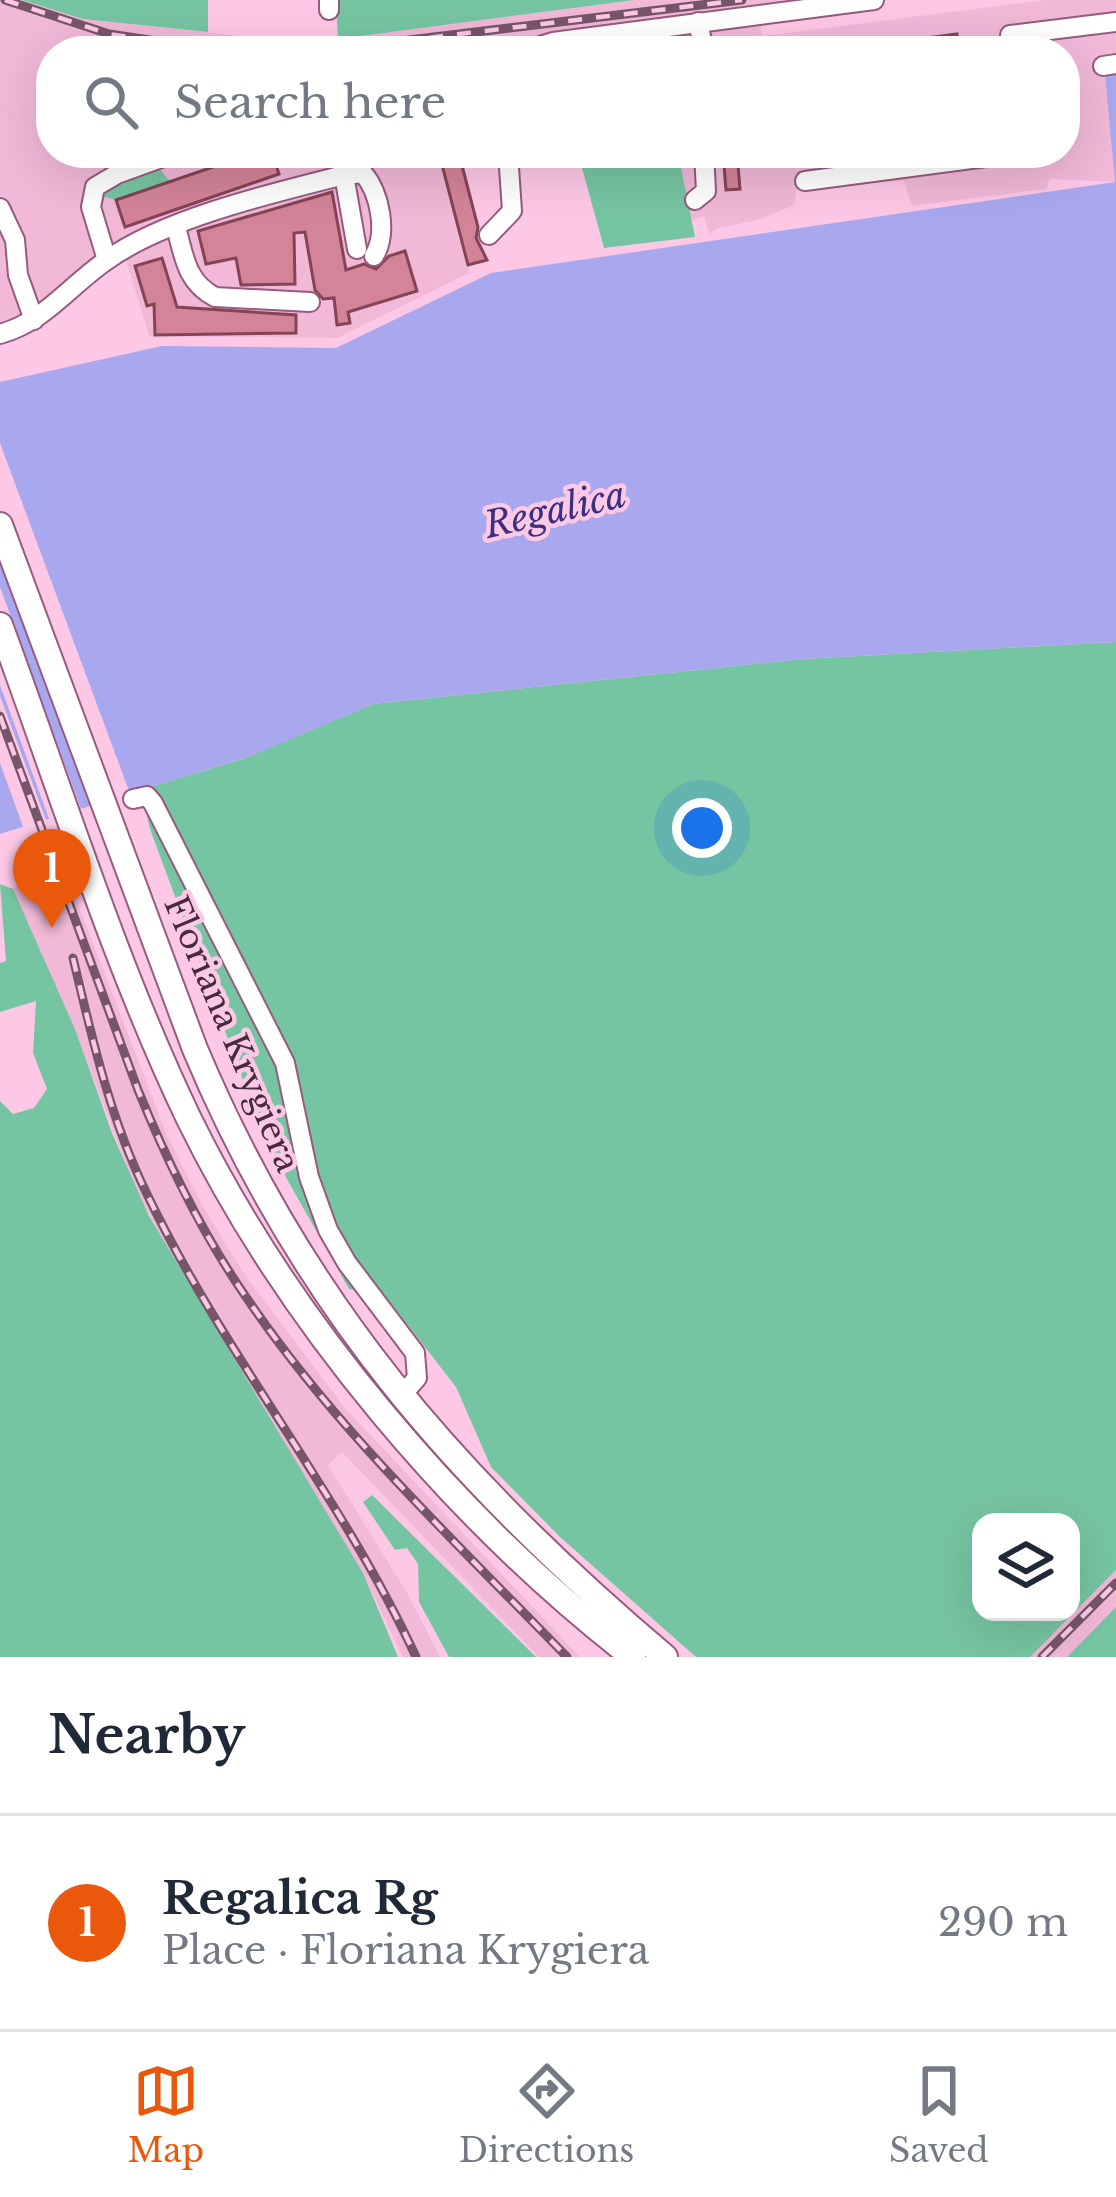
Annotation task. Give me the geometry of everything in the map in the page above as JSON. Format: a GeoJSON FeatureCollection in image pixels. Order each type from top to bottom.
{"type":"FeatureCollection","features":[{"type":"Feature","properties":{"kind":"main road","name":"Floriana Krygiera"},"geometry":{"type":"LineString","coordinates":[[0,525],[210,1084],[293,1246],[400,1397],[456,1461],[549,1556],[665,1657]]}},
{"type":"Feature","properties":{"kind":"main road","name":"Floriana Krygiera"},"geometry":{"type":"LineString","coordinates":[[0,625],[177,1094],[274,1268],[322,1337],[405,1438],[548,1587],[633,1657]]}},
{"type":"Feature","properties":{"kind":"street"},"geometry":{"type":"LineString","coordinates":[[597,36],[874,0]]}},
{"type":"Feature","properties":{"kind":"street"},"geometry":{"type":"LineString","coordinates":[[698,22],[701,36]]}},
{"type":"Feature","properties":{"kind":"street"},"geometry":{"type":"LineString","coordinates":[[1010,36],[1116,22]]}},
{"type":"Feature","properties":{"kind":"street"},"geometry":{"type":"LineString","coordinates":[[107,260],[92,207],[95,187],[135,168]]}},
{"type":"Feature","properties":{"kind":"street"},"geometry":{"type":"LineString","coordinates":[[0,334],[34,320],[107,260],[176,227],[326,168]]}},
{"type":"Feature","properties":{"kind":"street"},"geometry":{"type":"LineString","coordinates":[[344,168],[366,253],[383,238],[372,185],[354,168]]}},
{"type":"Feature","properties":{"kind":"street"},"geometry":{"type":"LineString","coordinates":[[489,235],[512,211],[509,168]]}},
{"type":"Feature","properties":{"kind":"street"},"geometry":{"type":"LineString","coordinates":[[695,200],[706,191],[705,168]]}},
{"type":"Feature","properties":{"kind":"street"},"geometry":{"type":"LineString","coordinates":[[805,181],[867,168]]}},
{"type":"Feature","properties":{"kind":"street"},"geometry":{"type":"LineString","coordinates":[[0,208],[15,240],[18,275],[34,320]]}},
{"type":"Feature","properties":{"kind":"street"},"geometry":{"type":"LineString","coordinates":[[176,227],[192,280],[206,292],[215,297],[310,302]]}},
{"type":"Feature","properties":{"kind":"street"},"geometry":{"type":"LineString","coordinates":[[133,799],[147,796],[153,803],[277,1045],[293,1093],[309,1177],[328,1230],[416,1356],[417,1378],[400,1397]]}},
{"type":"Feature","properties":{"kind":"shaded area"},"geometry":{"type":"Polygon","coordinates":[[[0,0],[22,0],[84,19],[240,36],[36,36],[36,168],[463,168],[487,260],[469,264],[469,273],[337,338],[149,336],[126,260],[97,255],[35,309],[0,322],[0,0]]]}},
{"type":"Feature","properties":{"kind":"shaded area"},"geometry":{"type":"Polygon","coordinates":[[[634,0],[822,0],[573,36],[361,36],[634,0]]]}},
{"type":"Feature","properties":{"kind":"shaded area"},"geometry":{"type":"Polygon","coordinates":[[[1045,0],[1116,0],[1116,182],[1050,179],[1046,189],[912,206],[904,181],[797,187],[794,205],[709,234],[704,216],[691,221],[681,168],[1080,168],[1080,36],[763,36],[1045,0]]]}},
{"type":"Feature","properties":{"kind":"shaded area"},"geometry":{"type":"Polygon","coordinates":[[[760,20],[763,36],[656,36],[760,20]]]}},
{"type":"Feature","properties":{"kind":"shaded area"},"geometry":{"type":"Polygon","coordinates":[[[57,850],[167,1135],[247,1278],[345,1408],[580,1657],[539,1657],[342,1452],[328,1465],[406,1591],[440,1657],[403,1657],[363,1573],[176,1265],[134,1185],[75,1029],[13,889],[38,867],[35,858],[57,850]]]}},
{"type":"Feature","properties":{"kind":"shaded area"},"geometry":{"type":"Polygon","coordinates":[[[1116,1570],[1116,1607],[1067,1657],[1030,1657],[1066,1621],[1080,1621],[1080,1606],[1116,1570]]]}},
{"type":"Feature","properties":{"kind":"green space"},"geometry":{"type":"Polygon","coordinates":[[[22,0],[208,0],[208,32],[83,19],[22,0]]]}},
{"type":"Feature","properties":{"kind":"green space"},"geometry":{"type":"Polygon","coordinates":[[[336,0],[634,0],[361,36],[338,36],[336,0]]]}},
{"type":"Feature","properties":{"kind":"green space"},"geometry":{"type":"Polygon","coordinates":[[[159,168],[170,182],[116,200],[102,196],[109,186],[159,168]]]}},
{"type":"Feature","properties":{"kind":"green space"},"geometry":{"type":"Polygon","coordinates":[[[582,168],[681,168],[695,237],[604,248],[582,168]]]}},
{"type":"Feature","properties":{"kind":"green space"},"geometry":{"type":"Polygon","coordinates":[[[1116,642],[1116,1570],[1080,1606],[1080,1513],[972,1513],[972,1621],[1066,1621],[1030,1657],[696,1657],[560,1537],[491,1467],[456,1387],[383,1293],[349,1289],[266,1142],[150,829],[141,790],[242,759],[373,704],[803,659],[1116,642]]]}},
{"type":"Feature","properties":{"kind":"green space"},"geometry":{"type":"Polygon","coordinates":[[[0,884],[13,889],[149,1216],[363,1573],[398,1657],[0,1657],[0,1101],[13,1114],[34,1108],[47,1089],[33,1053],[36,1001],[0,1012],[0,963],[6,961],[0,884]]]}},
{"type":"Feature","properties":{"kind":"green space"},"geometry":{"type":"Polygon","coordinates":[[[372,1495],[536,1657],[449,1657],[419,1602],[418,1564],[407,1548],[395,1550],[363,1502],[372,1495]]]}},
{"type":"Feature","properties":{"kind":"green space"},"geometry":{"type":"Polygon","coordinates":[[[1116,1607],[1116,1657],[1067,1657],[1116,1607]]]}},
{"type":"Feature","properties":{"kind":"water","name":"Regalica"},"geometry":{"type":"Polygon","coordinates":[[[1116,73],[1116,642],[803,659],[373,704],[251,756],[0,834],[0,382],[162,346],[336,348],[491,273],[1115,182],[1105,74],[1116,73]]]}},
{"type":"Feature","properties":{"kind":"pier"},"geometry":{"type":"Polygon","coordinates":[[[0,443],[132,799],[93,811],[0,560],[0,443]]]}},
{"type":"Feature","properties":{"kind":"pier"},"geometry":{"type":"Polygon","coordinates":[[[0,587],[83,814],[51,824],[0,685],[0,587]]]}},
{"type":"Feature","properties":{"kind":"pier"},"geometry":{"type":"Polygon","coordinates":[[[0,696],[48,825],[25,832],[0,763],[0,696]]]}},
{"type":"Feature","properties":{"kind":"building"},"geometry":{"type":"Polygon","coordinates":[[[210,168],[277,168],[279,174],[125,227],[116,200],[210,168]]]}},
{"type":"Feature","properties":{"kind":"building"},"geometry":{"type":"Polygon","coordinates":[[[443,168],[463,168],[478,227],[476,238],[487,260],[468,265],[443,168]]]}},
{"type":"Feature","properties":{"kind":"building"},"geometry":{"type":"Polygon","coordinates":[[[724,168],[738,168],[740,189],[726,190],[724,168]]]}},
{"type":"Feature","properties":{"kind":"building"},"geometry":{"type":"Polygon","coordinates":[[[332,192],[346,270],[364,264],[376,269],[389,256],[405,251],[417,291],[348,312],[350,323],[337,325],[334,298],[323,299],[315,290],[305,232],[294,233],[295,284],[241,285],[236,258],[206,264],[198,231],[332,192]]]}},
{"type":"Feature","properties":{"kind":"building"},"geometry":{"type":"Polygon","coordinates":[[[162,258],[177,307],[296,315],[296,333],[155,335],[154,304],[147,306],[135,266],[162,258]]]}},
{"type":"Feature","properties":{"kind":"railway"},"geometry":{"type":"LineString","coordinates":[[5,0],[123,36]]}},
{"type":"Feature","properties":{"kind":"railway"},"geometry":{"type":"LineString","coordinates":[[443,36],[742,0]]}},
{"type":"Feature","properties":{"kind":"railway"},"geometry":{"type":"LineString","coordinates":[[0,716],[138,1090],[213,1245],[279,1343],[356,1437],[567,1657]]}},
{"type":"Feature","properties":{"kind":"railway"},"geometry":{"type":"LineString","coordinates":[[73,958],[112,1107],[146,1192],[210,1310],[353,1538],[416,1657]]}},
{"type":"Feature","properties":{"kind":"railway"},"geometry":{"type":"LineString","coordinates":[[1042,1657],[1116,1583]]}},
{"type":"Feature","properties":{"kind":"place","name":"Regalica Rg"},"geometry":{"type":"Point","coordinates":[52,928]}}]}
